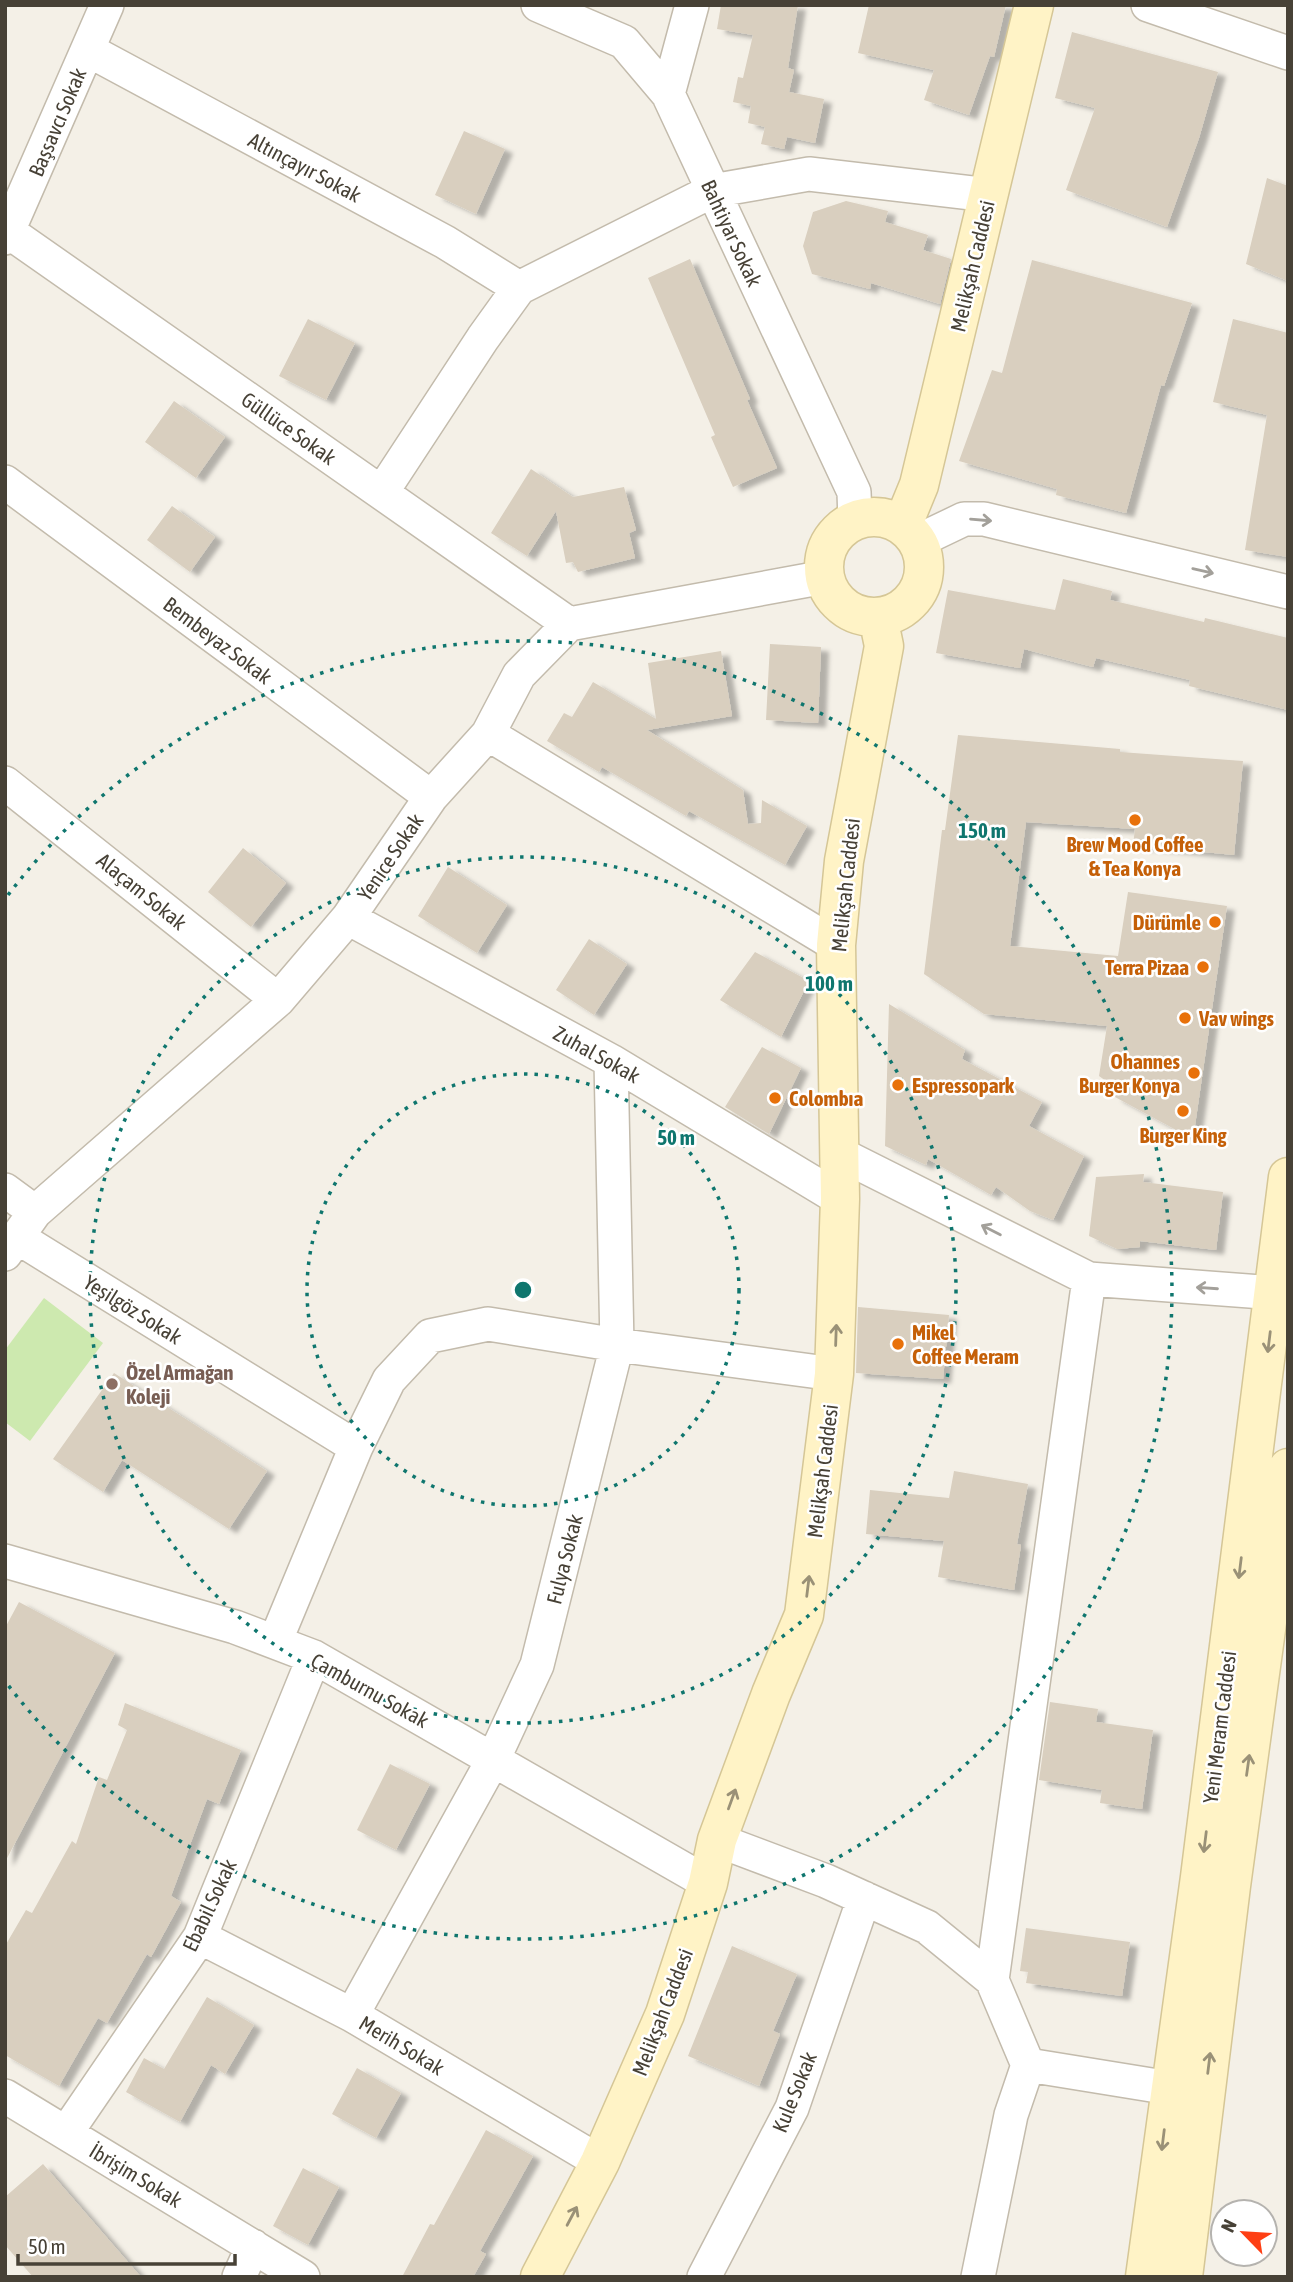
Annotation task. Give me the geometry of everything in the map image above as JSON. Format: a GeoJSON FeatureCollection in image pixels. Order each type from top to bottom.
{"type":"FeatureCollection","features":[{"type":"Feature","properties":{"kind":"street","name":"Başsavcı Sokak"},"geometry":{"type":"LineString","coordinates":[[7,235],[107,5]]}},
{"type":"Feature","properties":{"kind":"street","name":"Bahtiyar Sokak"},"geometry":{"type":"LineString","coordinates":[[538,5],[624,42],[667,94],[854,492],[855,520]]}},
{"type":"Feature","properties":{"kind":"street"},"geometry":{"type":"LineString","coordinates":[[667,94],[692,5]]}},
{"type":"Feature","properties":{"kind":"street","name":"Melikşah Caddesi"},"geometry":{"type":"LineString","coordinates":[[911,533],[919,485],[1034,5]]}},
{"type":"Feature","properties":{"kind":"street"},"geometry":{"type":"LineString","coordinates":[[1148,5],[1288,53]]}},
{"type":"Feature","properties":{"kind":"street","name":"Altınçayır Sokak"},"geometry":{"type":"LineString","coordinates":[[88,50],[445,242],[519,288]]}},
{"type":"Feature","properties":{"kind":"street"},"geometry":{"type":"LineString","coordinates":[[382,492],[519,288],[712,191],[809,174],[989,195]]}},
{"type":"Feature","properties":{"kind":"street","name":"Güllüce Sokak"},"geometry":{"type":"LineString","coordinates":[[7,235],[382,492],[569,624]]}},
{"type":"Feature","properties":{"kind":"street","name":"Bembeyaz Sokak"},"geometry":{"type":"LineString","coordinates":[[5,482],[431,797]]}},
{"type":"Feature","properties":{"kind":"street"},"geometry":{"type":"LineString","coordinates":[[871,516],[888,518],[911,533],[924,558],[924,574],[919,590],[909,604],[878,618],[848,610],[836,600],[825,577],[825,556],[831,540],[841,528],[855,520],[871,516]]}},
{"type":"Feature","properties":{"kind":"street"},"geometry":{"type":"LineString","coordinates":[[911,533],[964,519],[984,519],[1288,592]]}},
{"type":"Feature","properties":{"kind":"street"},"geometry":{"type":"LineString","coordinates":[[569,624],[825,577]]}},
{"type":"Feature","properties":{"kind":"street","name":"Melikşah Caddesi"},"geometry":{"type":"LineString","coordinates":[[540,2277],[600,2162],[665,2014],[708,1883],[718,1840],[771,1694],[804,1615],[834,1374],[841,1199],[836,945],[844,861],[884,646],[878,618]]}},
{"type":"Feature","properties":{"kind":"street","name":"Yenice Sokak"},"geometry":{"type":"LineString","coordinates":[[19,1234],[278,1000],[348,918],[431,797],[488,734],[519,675],[569,624]]}},
{"type":"Feature","properties":{"kind":"street"},"geometry":{"type":"LineString","coordinates":[[488,734],[836,945]]}},
{"type":"Feature","properties":{"kind":"street","name":"Alaçam Sokak"},"geometry":{"type":"LineString","coordinates":[[5,783],[278,1000]]}},
{"type":"Feature","properties":{"kind":"street","name":"Zuhal Sokak"},"geometry":{"type":"LineString","coordinates":[[348,918],[611,1061],[841,1199]]}},
{"type":"Feature","properties":{"kind":"street","name":"Fulya Sokak"},"geometry":{"type":"LineString","coordinates":[[352,2015],[493,1760],[537,1665],[617,1345],[611,1061]]}},
{"type":"Feature","properties":{"kind":"street"},"geometry":{"type":"LineString","coordinates":[[840,1154],[1089,1279],[1275,1293]]}},
{"type":"Feature","properties":{"kind":"street","name":"Yeni Meram Caddesi"},"geometry":{"type":"LineString","coordinates":[[1145,2277],[1200,1877],[1288,1177]]}},
{"type":"Feature","properties":{"kind":"street","name":"Yeşilgöz Sokak"},"geometry":{"type":"LineString","coordinates":[[5,1190],[19,1234],[356,1447]]}},
{"type":"Feature","properties":{"kind":"street"},"geometry":{"type":"LineString","coordinates":[[992,1980],[1089,1279]]}},
{"type":"Feature","properties":{"kind":"street"},"geometry":{"type":"LineString","coordinates":[[275,1642],[356,1447],[388,1380],[430,1336],[488,1324],[617,1345],[834,1374]]}},
{"type":"Feature","properties":{"kind":"street","name":"Yeni Meram Caddesi"},"geometry":{"type":"LineString","coordinates":[[1183,2277],[1229,1899],[1288,1468]]}},
{"type":"Feature","properties":{"kind":"street","name":"Çamburnu Sokak"},"geometry":{"type":"LineString","coordinates":[[8,1568],[235,1627],[314,1657],[708,1883]]}},
{"type":"Feature","properties":{"kind":"street","name":"Ebabil Sokak"},"geometry":{"type":"LineString","coordinates":[[66,2133],[200,1937],[314,1657]]}},
{"type":"Feature","properties":{"kind":"street"},"geometry":{"type":"LineString","coordinates":[[718,1840],[826,1881],[927,1927],[992,1980],[1028,2065],[1011,2115],[978,2277]]}},
{"type":"Feature","properties":{"kind":"street","name":"Kule Sokak"},"geometry":{"type":"LineString","coordinates":[[704,2277],[792,2108],[864,1898]]}},
{"type":"Feature","properties":{"kind":"street","name":"Merih Sokak"},"geometry":{"type":"LineString","coordinates":[[200,1937],[352,2015],[600,2162]]}},
{"type":"Feature","properties":{"kind":"street"},"geometry":{"type":"LineString","coordinates":[[1028,2065],[1170,2088]]}},
{"type":"Feature","properties":{"kind":"street","name":"İbrişim Sokak"},"geometry":{"type":"LineString","coordinates":[[5,2096],[303,2277]]}},
{"type":"Feature","properties":{"kind":"street"},"geometry":{"type":"LineString","coordinates":[[239,2277],[253,2246]]}},
{"type":"Feature","properties":{"kind":"green space"},"geometry":{"type":"Polygon","coordinates":[[[44,1298],[103,1343],[30,1441],[5,1422],[5,1350],[44,1298]]]}},
{"type":"Feature","properties":{"kind":"building"},"geometry":{"type":"Polygon","coordinates":[[[721,5],[798,5],[788,68],[794,70],[789,92],[824,99],[815,143],[787,137],[784,149],[761,144],[765,127],[748,123],[751,106],[733,102],[738,77],[743,78],[753,35],[717,29],[721,5]]]}},
{"type":"Feature","properties":{"kind":"building"},"geometry":{"type":"Polygon","coordinates":[[[869,5],[1006,5],[994,57],[990,56],[969,115],[924,100],[934,70],[858,53],[869,5]]]}},
{"type":"Feature","properties":{"kind":"building"},"geometry":{"type":"Polygon","coordinates":[[[1072,32],[1218,72],[1199,138],[1167,227],[1066,190],[1095,108],[1055,98],[1072,32]]]}},
{"type":"Feature","properties":{"kind":"building"},"geometry":{"type":"Polygon","coordinates":[[[464,131],[505,149],[476,214],[435,195],[464,131]]]}},
{"type":"Feature","properties":{"kind":"building"},"geometry":{"type":"Polygon","coordinates":[[[1267,178],[1288,186],[1288,281],[1246,264],[1267,178]]]}},
{"type":"Feature","properties":{"kind":"building"},"geometry":{"type":"Polygon","coordinates":[[[846,201],[888,211],[885,222],[928,235],[923,250],[951,259],[940,304],[871,283],[870,289],[812,274],[803,246],[813,212],[846,201]]]}},
{"type":"Feature","properties":{"kind":"building"},"geometry":{"type":"Polygon","coordinates":[[[690,259],[777,468],[733,487],[711,437],[715,435],[648,278],[690,259]]]}},
{"type":"Feature","properties":{"kind":"building"},"geometry":{"type":"Polygon","coordinates":[[[1032,260],[1192,303],[1164,386],[1161,385],[1126,513],[1056,495],[1057,489],[959,461],[992,370],[1002,373],[1032,260]]]}},
{"type":"Feature","properties":{"kind":"building"},"geometry":{"type":"Polygon","coordinates":[[[308,319],[355,343],[326,400],[279,376],[308,319]]]}},
{"type":"Feature","properties":{"kind":"building"},"geometry":{"type":"Polygon","coordinates":[[[1233,319],[1288,333],[1288,557],[1245,550],[1267,415],[1213,402],[1233,319]]]}},
{"type":"Feature","properties":{"kind":"building"},"geometry":{"type":"Polygon","coordinates":[[[174,401],[225,437],[196,478],[145,442],[174,401]]]}},
{"type":"Feature","properties":{"kind":"building"},"geometry":{"type":"Polygon","coordinates":[[[531,469],[573,497],[624,487],[636,530],[629,533],[635,558],[578,572],[573,562],[566,563],[556,511],[527,556],[491,533],[531,469]]]}},
{"type":"Feature","properties":{"kind":"building"},"geometry":{"type":"Polygon","coordinates":[[[172,506],[215,537],[190,572],[147,540],[172,506]]]}},
{"type":"Feature","properties":{"kind":"building"},"geometry":{"type":"Polygon","coordinates":[[[1063,579],[1112,591],[1110,600],[1204,622],[1205,618],[1288,638],[1288,710],[1189,686],[1190,680],[1096,658],[1093,667],[1024,649],[1020,668],[936,653],[948,590],[1055,610],[1063,579]]]}},
{"type":"Feature","properties":{"kind":"building"},"geometry":{"type":"Polygon","coordinates":[[[770,644],[821,647],[818,723],[766,720],[770,644]]]}},
{"type":"Feature","properties":{"kind":"building"},"geometry":{"type":"Polygon","coordinates":[[[721,651],[732,716],[647,730],[743,790],[748,824],[761,823],[762,800],[807,826],[785,865],[689,811],[686,816],[602,767],[599,772],[547,741],[564,713],[572,717],[593,682],[656,719],[648,663],[721,651]]]}},
{"type":"Feature","properties":{"kind":"building"},"geometry":{"type":"Polygon","coordinates":[[[958,735],[1120,749],[1120,752],[1243,761],[1234,855],[1133,845],[1135,829],[1026,822],[1010,946],[1118,956],[1128,892],[1227,906],[1193,1139],[1115,1097],[1113,1086],[1099,1076],[1107,1026],[984,1014],[924,974],[942,830],[945,830],[958,735]]]}},
{"type":"Feature","properties":{"kind":"building"},"geometry":{"type":"Polygon","coordinates":[[[243,848],[286,883],[251,927],[208,892],[243,848]]]}},
{"type":"Feature","properties":{"kind":"building"},"geometry":{"type":"Polygon","coordinates":[[[448,867],[507,905],[477,953],[418,916],[448,867]]]}},
{"type":"Feature","properties":{"kind":"building"},"geometry":{"type":"Polygon","coordinates":[[[589,939],[627,964],[594,1015],[556,990],[589,939]]]}},
{"type":"Feature","properties":{"kind":"building"},"geometry":{"type":"Polygon","coordinates":[[[755,952],[809,981],[781,1037],[720,1000],[755,952]]]}},
{"type":"Feature","properties":{"kind":"building"},"geometry":{"type":"Polygon","coordinates":[[[889,1004],[965,1050],[962,1059],[1042,1102],[1029,1126],[1084,1156],[1053,1220],[1030,1211],[996,1187],[991,1195],[928,1159],[926,1165],[885,1146],[889,1004]]]}},
{"type":"Feature","properties":{"kind":"building"},"geometry":{"type":"Polygon","coordinates":[[[762,1047],[801,1068],[769,1134],[725,1107],[762,1047]]]}},
{"type":"Feature","properties":{"kind":"building"},"geometry":{"type":"Polygon","coordinates":[[[1144,1174],[1143,1182],[1223,1192],[1216,1250],[1140,1241],[1140,1247],[1117,1249],[1089,1236],[1096,1177],[1144,1174]]]}},
{"type":"Feature","properties":{"kind":"building","name":"Mikel Coffee Meram"},"geometry":{"type":"Polygon","coordinates":[[[858,1307],[949,1315],[943,1379],[856,1373],[858,1307]]]}},
{"type":"Feature","properties":{"kind":"building"},"geometry":{"type":"Polygon","coordinates":[[[114,1373],[267,1471],[229,1529],[122,1460],[103,1492],[53,1459],[114,1373]]]}},
{"type":"Feature","properties":{"kind":"building"},"geometry":{"type":"Polygon","coordinates":[[[954,1471],[1028,1484],[1017,1544],[1021,1545],[1014,1590],[938,1577],[944,1541],[866,1534],[870,1490],[949,1498],[954,1471]]]}},
{"type":"Feature","properties":{"kind":"building"},"geometry":{"type":"Polygon","coordinates":[[[19,1602],[115,1653],[5,1862],[5,1628],[19,1602]]]}},
{"type":"Feature","properties":{"kind":"building"},"geometry":{"type":"Polygon","coordinates":[[[1050,1702],[1098,1709],[1096,1722],[1153,1730],[1142,1809],[1100,1803],[1102,1790],[1039,1780],[1050,1702]]]}},
{"type":"Feature","properties":{"kind":"building"},"geometry":{"type":"Polygon","coordinates":[[[125,1703],[241,1750],[219,1804],[207,1799],[171,1896],[181,1902],[151,1957],[147,1954],[107,2023],[98,2018],[59,2086],[5,2055],[5,1946],[26,1910],[32,1913],[72,1841],[76,1844],[99,1777],[107,1780],[127,1730],[118,1725],[125,1703]]]}},
{"type":"Feature","properties":{"kind":"building"},"geometry":{"type":"Polygon","coordinates":[[[390,1764],[430,1784],[396,1850],[357,1830],[390,1764]]]}},
{"type":"Feature","properties":{"kind":"building"},"geometry":{"type":"Polygon","coordinates":[[[1026,1928],[1130,1942],[1122,1996],[1026,1983],[1028,1972],[1020,1971],[1026,1928]]]}},
{"type":"Feature","properties":{"kind":"building"},"geometry":{"type":"Polygon","coordinates":[[[732,1946],[797,1974],[773,2031],[780,2034],[759,2086],[688,2056],[732,1946]]]}},
{"type":"Feature","properties":{"kind":"building"},"geometry":{"type":"Polygon","coordinates":[[[207,1997],[254,2025],[225,2074],[211,2065],[180,2122],[126,2092],[144,2058],[164,2069],[207,1997]]]}},
{"type":"Feature","properties":{"kind":"building"},"geometry":{"type":"Polygon","coordinates":[[[357,2068],[401,2093],[376,2138],[332,2114],[357,2068]]]}},
{"type":"Feature","properties":{"kind":"building"},"geometry":{"type":"Polygon","coordinates":[[[486,2130],[533,2156],[480,2251],[486,2254],[473,2277],[402,2277],[430,2224],[434,2225],[486,2130]]]}},
{"type":"Feature","properties":{"kind":"building"},"geometry":{"type":"Polygon","coordinates":[[[43,2164],[141,2277],[33,2277],[5,2245],[5,2197],[43,2164]]]}},
{"type":"Feature","properties":{"kind":"building"},"geometry":{"type":"Polygon","coordinates":[[[303,2168],[339,2187],[308,2245],[273,2226],[303,2168]]]}},
{"type":"Feature","properties":{"kind":"place","name":"Brew Mood Coffee & Tea Konya"},"geometry":{"type":"Point","coordinates":[1135,820]}},
{"type":"Feature","properties":{"kind":"place","name":"Dürümle"},"geometry":{"type":"Point","coordinates":[1215,922]}},
{"type":"Feature","properties":{"kind":"place","name":"Terra Pizaa"},"geometry":{"type":"Point","coordinates":[1203,967]}},
{"type":"Feature","properties":{"kind":"place","name":"Vav wings"},"geometry":{"type":"Point","coordinates":[1185,1018]}},
{"type":"Feature","properties":{"kind":"place","name":"Ohannes Burger Konya"},"geometry":{"type":"Point","coordinates":[1194,1073]}},
{"type":"Feature","properties":{"kind":"place","name":"Espressopark"},"geometry":{"type":"Point","coordinates":[898,1085]}},
{"type":"Feature","properties":{"kind":"place","name":"Colombıa"},"geometry":{"type":"Point","coordinates":[775,1098]}},
{"type":"Feature","properties":{"kind":"place","name":"Burger King"},"geometry":{"type":"Point","coordinates":[1183,1111]}},
{"type":"Feature","properties":{"kind":"place","name":"Mikel Coffee Meram"},"geometry":{"type":"Point","coordinates":[898,1344]}},
{"type":"Feature","properties":{"kind":"place","name":"Özel Armağan Koleji"},"geometry":{"type":"Point","coordinates":[112,1384]}}]}
